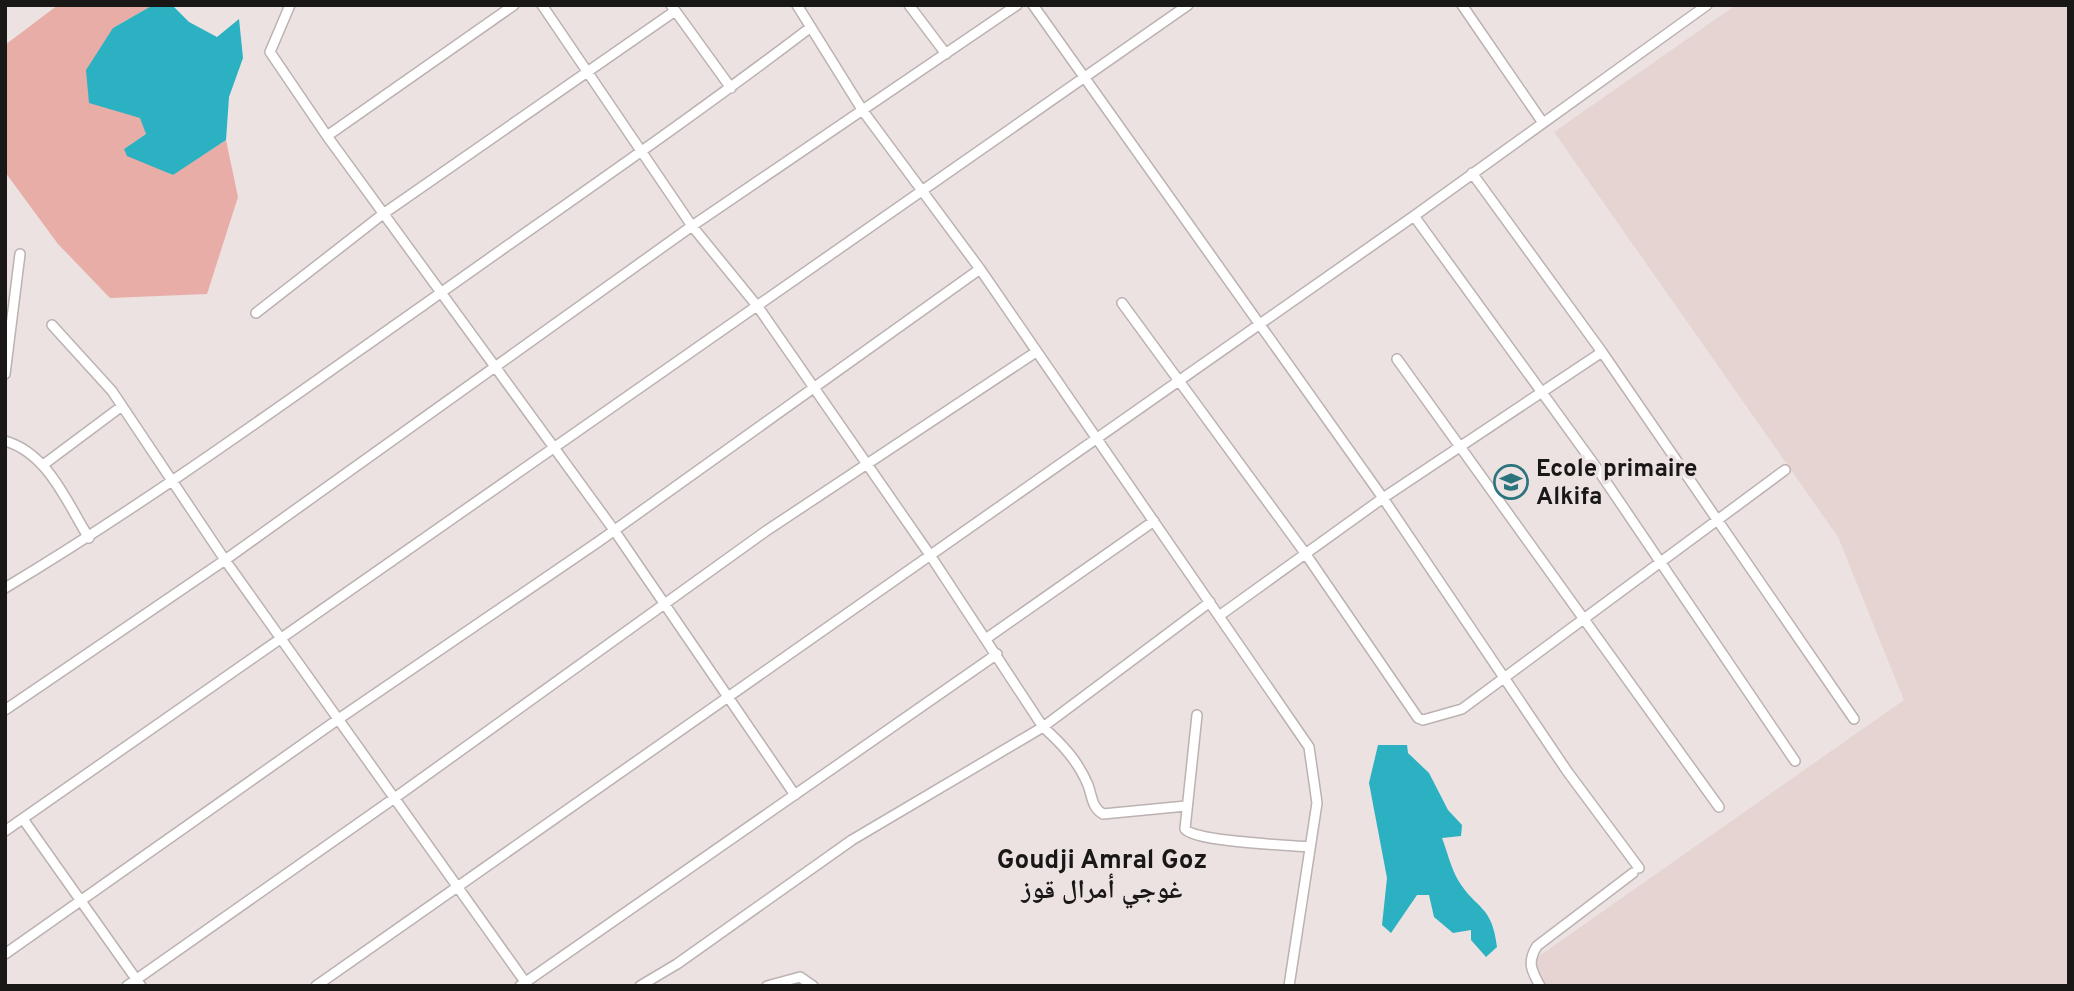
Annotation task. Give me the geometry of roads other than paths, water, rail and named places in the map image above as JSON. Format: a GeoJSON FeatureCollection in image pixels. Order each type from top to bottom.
{"type":"FeatureCollection","features":[{"type":"Feature","properties":{"kind":"street"},"geometry":{"type":"LineString","coordinates":[[290,5],[270,52],[383,214],[614,530],[666,604],[726,698],[795,795]]}},
{"type":"Feature","properties":{"kind":"street"},"geometry":{"type":"LineString","coordinates":[[327,136],[514,5]]}},
{"type":"Feature","properties":{"kind":"street"},"geometry":{"type":"LineString","coordinates":[[542,5],[586,75],[692,226],[758,307],[987,638],[1044,727],[1068,750],[1082,771],[1096,810],[1103,814],[1186,806]]}},
{"type":"Feature","properties":{"kind":"street"},"geometry":{"type":"LineString","coordinates":[[797,5],[863,111],[981,269],[1309,747],[1317,803],[1289,986]]}},
{"type":"Feature","properties":{"kind":"street"},"geometry":{"type":"LineString","coordinates":[[909,5],[946,54]]}},
{"type":"Feature","properties":{"kind":"street"},"geometry":{"type":"LineString","coordinates":[[5,710],[225,560],[692,226],[1017,5]]}},
{"type":"Feature","properties":{"kind":"street"},"geometry":{"type":"LineString","coordinates":[[1033,5],[1383,498],[1636,871],[1538,946],[1530,957],[1530,965],[1541,986]]}},
{"type":"Feature","properties":{"kind":"street"},"geometry":{"type":"LineString","coordinates":[[5,831],[1085,80],[1188,5]]}},
{"type":"Feature","properties":{"kind":"street"},"geometry":{"type":"LineString","coordinates":[[1462,5],[1543,123]]}},
{"type":"Feature","properties":{"kind":"street"},"geometry":{"type":"LineString","coordinates":[[316,986],[1414,216],[1707,5]]}},
{"type":"Feature","properties":{"kind":"street"},"geometry":{"type":"LineString","coordinates":[[256,313],[383,214],[586,75],[673,8],[730,88]]}},
{"type":"Feature","properties":{"kind":"street"},"geometry":{"type":"LineString","coordinates":[[5,588],[89,538],[640,152],[811,27]]}},
{"type":"Feature","properties":{"kind":"street"},"geometry":{"type":"LineString","coordinates":[[1472,173],[1602,352],[1854,719]]}},
{"type":"Feature","properties":{"kind":"street"},"geometry":{"type":"LineString","coordinates":[[1414,216],[1661,563],[1753,695],[1795,761]]}},
{"type":"Feature","properties":{"kind":"street"},"geometry":{"type":"LineString","coordinates":[[5,374],[20,254]]}},
{"type":"Feature","properties":{"kind":"street"},"geometry":{"type":"LineString","coordinates":[[5,954],[340,718],[614,530],[981,269]]}},
{"type":"Feature","properties":{"kind":"street"},"geometry":{"type":"LineString","coordinates":[[1122,303],[1305,554],[1418,718],[1428,720],[1462,709],[1718,523],[1785,470]]}},
{"type":"Feature","properties":{"kind":"street"},"geometry":{"type":"LineString","coordinates":[[52,325],[122,406],[225,560],[396,797],[525,985],[997,654]]}},
{"type":"Feature","properties":{"kind":"street"},"geometry":{"type":"LineString","coordinates":[[127,986],[138,983],[766,531],[1036,352]]}},
{"type":"Feature","properties":{"kind":"street"},"geometry":{"type":"LineString","coordinates":[[1219,616],[1383,498],[1602,352]]}},
{"type":"Feature","properties":{"kind":"street"},"geometry":{"type":"LineString","coordinates":[[1397,359],[1719,807]]}},
{"type":"Feature","properties":{"kind":"street"},"geometry":{"type":"LineString","coordinates":[[43,465],[122,406]]}},
{"type":"Feature","properties":{"kind":"street"},"geometry":{"type":"LineString","coordinates":[[5,441],[28,451],[43,465],[89,538]]}},
{"type":"Feature","properties":{"kind":"street"},"geometry":{"type":"LineString","coordinates":[[987,638],[1154,521]]}},
{"type":"Feature","properties":{"kind":"street"},"geometry":{"type":"LineString","coordinates":[[640,986],[677,964],[852,839],[1044,727],[1210,602]]}},
{"type":"Feature","properties":{"kind":"street"},"geometry":{"type":"LineString","coordinates":[[1197,715],[1184,822],[1189,834],[1310,847]]}},
{"type":"Feature","properties":{"kind":"street"},"geometry":{"type":"LineString","coordinates":[[23,818],[138,983]]}},
{"type":"Feature","properties":{"kind":"street"},"geometry":{"type":"LineString","coordinates":[[767,986],[800,977],[813,986]]}},
{"type":"Feature","properties":{"kind":"water"},"geometry":{"type":"Polygon","coordinates":[[[153,5],[172,5],[189,22],[217,37],[239,19],[243,58],[229,97],[226,140],[173,175],[127,156],[124,149],[146,134],[140,118],[89,103],[86,70],[113,28],[153,5]]]}},
{"type":"Feature","properties":{"kind":"water"},"geometry":{"type":"Polygon","coordinates":[[[1378,745],[1407,745],[1408,753],[1429,773],[1448,810],[1462,825],[1461,836],[1442,838],[1458,880],[1487,915],[1495,933],[1497,947],[1486,957],[1471,940],[1471,930],[1453,933],[1434,917],[1429,895],[1417,895],[1391,933],[1382,925],[1387,878],[1369,783],[1378,745]]]}},
{"type":"Feature","properties":{"kind":"place","name":"Ecole primaire Alkifa"},"geometry":{"type":"Point","coordinates":[1511,482]}},
{"type":"Feature","properties":{"kind":"district","name":"Goudji Amral Goz غوجي أمرال قوز"},"geometry":{"type":"Point","coordinates":[1102,874]}}]}
